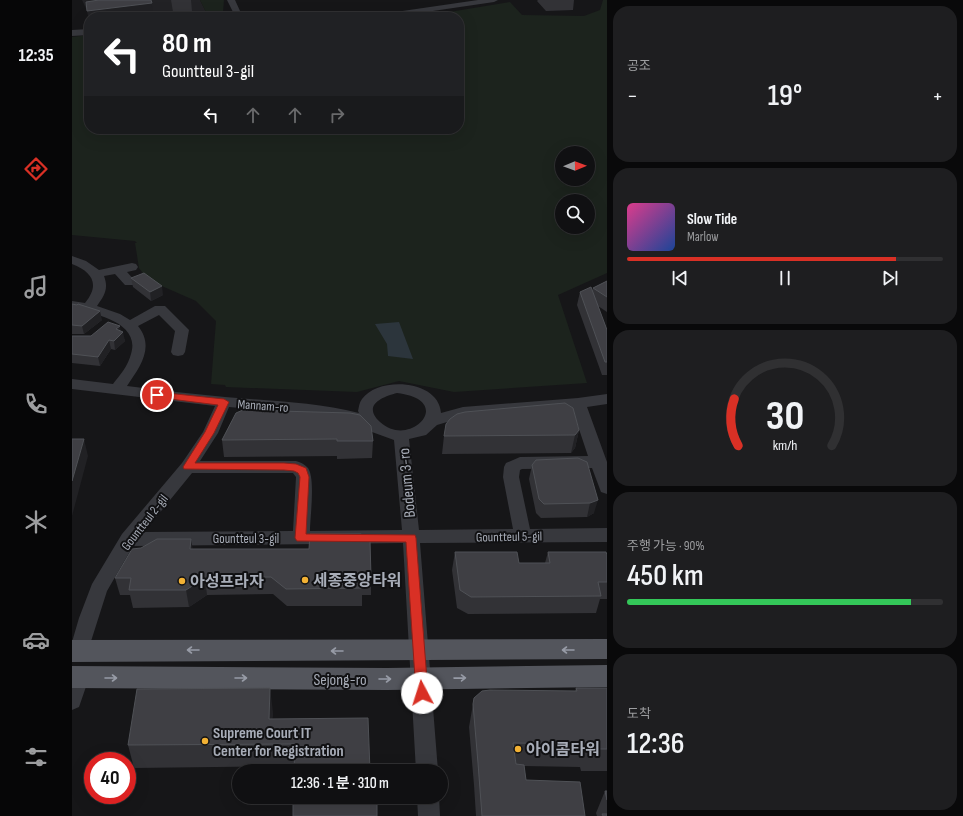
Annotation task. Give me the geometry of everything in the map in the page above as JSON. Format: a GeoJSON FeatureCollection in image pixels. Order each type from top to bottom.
{"type":"FeatureCollection","features":[{"type":"Feature","properties":{"kind":"main road","name":"Sejong-ro"},"geometry":{"type":"LineString","coordinates":[[76,651],[418,651],[607,649]]}},
{"type":"Feature","properties":{"kind":"main road","name":"Sejong-ro"},"geometry":{"type":"LineString","coordinates":[[74,685],[607,676]]}},
{"type":"Feature","properties":{"kind":"street"},"geometry":{"type":"LineString","coordinates":[[231,0],[237,12]]}},
{"type":"Feature","properties":{"kind":"street"},"geometry":{"type":"LineString","coordinates":[[410,12],[494,0]]}},
{"type":"Feature","properties":{"kind":"street"},"geometry":{"type":"LineString","coordinates":[[72,33],[84,32]]}},
{"type":"Feature","properties":{"kind":"street"},"geometry":{"type":"LineString","coordinates":[[72,260],[79,261],[97,274],[100,288],[94,301],[89,307]]}},
{"type":"Feature","properties":{"kind":"street"},"geometry":{"type":"LineString","coordinates":[[97,274],[132,267]]}},
{"type":"Feature","properties":{"kind":"street"},"geometry":{"type":"LineString","coordinates":[[118,270],[130,282]]}},
{"type":"Feature","properties":{"kind":"street"},"geometry":{"type":"LineString","coordinates":[[72,305],[89,307],[116,317],[130,325],[139,338],[139,350],[133,365],[116,390]]}},
{"type":"Feature","properties":{"kind":"street"},"geometry":{"type":"LineString","coordinates":[[130,325],[160,309],[182,330],[178,352]]}},
{"type":"Feature","properties":{"kind":"street"},"geometry":{"type":"LineString","coordinates":[[105,326],[116,317]]}},
{"type":"Feature","properties":{"kind":"street","name":"Mannam-ro"},"geometry":{"type":"LineString","coordinates":[[72,384],[224,402],[304,408],[334,412],[368,421]]}},
{"type":"Feature","properties":{"kind":"street"},"geometry":{"type":"LineString","coordinates":[[334,412],[369,400],[376,394],[386,390],[397,388],[408,389],[419,393],[463,412]]}},
{"type":"Feature","properties":{"kind":"street"},"geometry":{"type":"LineString","coordinates":[[369,400],[366,406],[365,414],[368,421],[382,431],[401,435],[421,431],[428,427],[433,421],[435,413],[433,405],[428,398]]}},
{"type":"Feature","properties":{"kind":"street"},"geometry":{"type":"LineString","coordinates":[[433,421],[463,412],[578,403],[607,399]]}},
{"type":"Feature","properties":{"kind":"street","name":"Gountteul 2-gil"},"geometry":{"type":"LineString","coordinates":[[76,651],[98,589],[128,539],[188,467],[210,433],[224,402]]}},
{"type":"Feature","properties":{"kind":"street"},"geometry":{"type":"LineString","coordinates":[[578,403],[607,488]]}},
{"type":"Feature","properties":{"kind":"street","name":"Bodeum 3-ro"},"geometry":{"type":"LineString","coordinates":[[401,435],[411,538],[427,764]]}},
{"type":"Feature","properties":{"kind":"street"},"geometry":{"type":"LineString","coordinates":[[523,535],[511,477],[512,467],[520,463],[599,462]]}},
{"type":"Feature","properties":{"kind":"street"},"geometry":{"type":"LineString","coordinates":[[188,467],[284,467],[296,468],[302,471],[304,477],[301,538]]}},
{"type":"Feature","properties":{"kind":"street","name":"Gountteul 5-gil"},"geometry":{"type":"LineString","coordinates":[[411,538],[523,535],[607,535]]}},
{"type":"Feature","properties":{"kind":"street","name":"Gountteul 3-gil"},"geometry":{"type":"LineString","coordinates":[[128,539],[411,538]]}},
{"type":"Feature","properties":{"kind":"street"},"geometry":{"type":"LineString","coordinates":[[428,804],[429,816]]}},
{"type":"Feature","properties":{"kind":"shaded area"},"geometry":{"type":"Polygon","coordinates":[[[82,0],[200,0],[206,12],[88,12],[82,0]]]}},
{"type":"Feature","properties":{"kind":"shaded area"},"geometry":{"type":"Polygon","coordinates":[[[200,0],[224,0],[223,12],[206,12],[200,0]]]}},
{"type":"Feature","properties":{"kind":"shaded area"},"geometry":{"type":"Polygon","coordinates":[[[603,0],[607,0],[607,273],[558,295],[587,383],[454,392],[399,381],[357,392],[226,387],[225,385],[211,384],[216,321],[196,301],[148,280],[139,268],[135,243],[137,243],[135,241],[72,235],[72,37],[84,36],[84,134],[464,134],[464,12],[449,12],[510,2],[522,15],[584,16],[600,10],[603,0]]]}},
{"type":"Feature","properties":{"kind":"shaded area"},"geometry":{"type":"Polygon","coordinates":[[[399,322],[413,359],[388,356],[387,344],[375,324],[399,322]]]}},
{"type":"Feature","properties":{"kind":"building"},"geometry":{"type":"Polygon","coordinates":[[[99,0],[151,0],[152,3],[87,11],[86,2],[99,0]]]}},
{"type":"Feature","properties":{"kind":"building"},"geometry":{"type":"Polygon","coordinates":[[[144,273],[162,286],[150,292],[131,278],[144,273]]]}},
{"type":"Feature","properties":{"kind":"building"},"geometry":{"type":"Polygon","coordinates":[[[607,281],[607,297],[593,288],[607,281]]]}},
{"type":"Feature","properties":{"kind":"building"},"geometry":{"type":"Polygon","coordinates":[[[591,287],[607,330],[607,362],[605,362],[580,292],[591,287]]]}},
{"type":"Feature","properties":{"kind":"building"},"geometry":{"type":"Polygon","coordinates":[[[72,304],[78,304],[100,311],[82,326],[72,325],[72,304]]]}},
{"type":"Feature","properties":{"kind":"building"},"geometry":{"type":"Polygon","coordinates":[[[108,322],[120,326],[116,329],[123,332],[114,341],[109,340],[98,357],[72,354],[72,336],[91,336],[108,322]]]}},
{"type":"Feature","properties":{"kind":"building"},"geometry":{"type":"Polygon","coordinates":[[[565,403],[573,408],[579,430],[575,435],[444,436],[446,424],[457,414],[565,403]]]}},
{"type":"Feature","properties":{"kind":"building"},"geometry":{"type":"Polygon","coordinates":[[[243,410],[350,413],[360,415],[371,426],[373,441],[337,441],[337,439],[222,440],[236,413],[243,410]]]}},
{"type":"Feature","properties":{"kind":"building"},"geometry":{"type":"Polygon","coordinates":[[[72,439],[84,439],[72,481],[72,439]]]}},
{"type":"Feature","properties":{"kind":"building"},"geometry":{"type":"Polygon","coordinates":[[[578,458],[587,462],[598,500],[590,503],[544,504],[539,499],[532,465],[536,460],[578,458]]]}},
{"type":"Feature","properties":{"kind":"building"},"geometry":{"type":"Polygon","coordinates":[[[310,534],[361,534],[370,541],[371,577],[362,577],[362,588],[286,589],[271,577],[205,578],[186,590],[129,590],[131,578],[115,578],[132,549],[141,548],[157,539],[191,539],[190,549],[309,549],[310,534]]]}},
{"type":"Feature","properties":{"kind":"building"},"geometry":{"type":"Polygon","coordinates":[[[455,552],[517,552],[519,563],[550,563],[548,552],[606,552],[607,582],[598,582],[601,596],[471,597],[460,590],[455,552]]]}},
{"type":"Feature","properties":{"kind":"building"},"geometry":{"type":"Polygon","coordinates":[[[270,688],[269,719],[368,718],[370,764],[294,764],[295,744],[128,745],[137,689],[270,688]]]}},
{"type":"Feature","properties":{"kind":"building"},"geometry":{"type":"Polygon","coordinates":[[[576,688],[607,688],[607,749],[589,749],[588,744],[513,743],[516,764],[524,765],[526,780],[580,782],[585,816],[482,816],[473,704],[474,698],[482,691],[490,690],[577,691],[576,688]]]}},
{"type":"Feature","properties":{"kind":"building","name":"Supreme Court IT Center for Registration"},"geometry":{"type":"Polygon","coordinates":[[[293,804],[377,804],[377,816],[293,816],[293,804]]]}},
{"type":"Feature","properties":{"kind":"place","name":"세종중앙타워"},"geometry":{"type":"Point","coordinates":[305,580]}},
{"type":"Feature","properties":{"kind":"place","name":"아성프라자"},"geometry":{"type":"Point","coordinates":[182,581]}},
{"type":"Feature","properties":{"kind":"place","name":"Supreme Court IT Center for Registration"},"geometry":{"type":"Point","coordinates":[205,741]}},
{"type":"Feature","properties":{"kind":"place","name":"아이콤타워"},"geometry":{"type":"Point","coordinates":[518,749]}},
{"type":"Feature","properties":{"kind":"route"},"geometry":{"type":"LineString","coordinates":[[157,395],[224,402],[210,433],[188,467],[284,467],[296,468],[302,471],[304,477],[301,538],[411,538],[422,693]]}}]}
